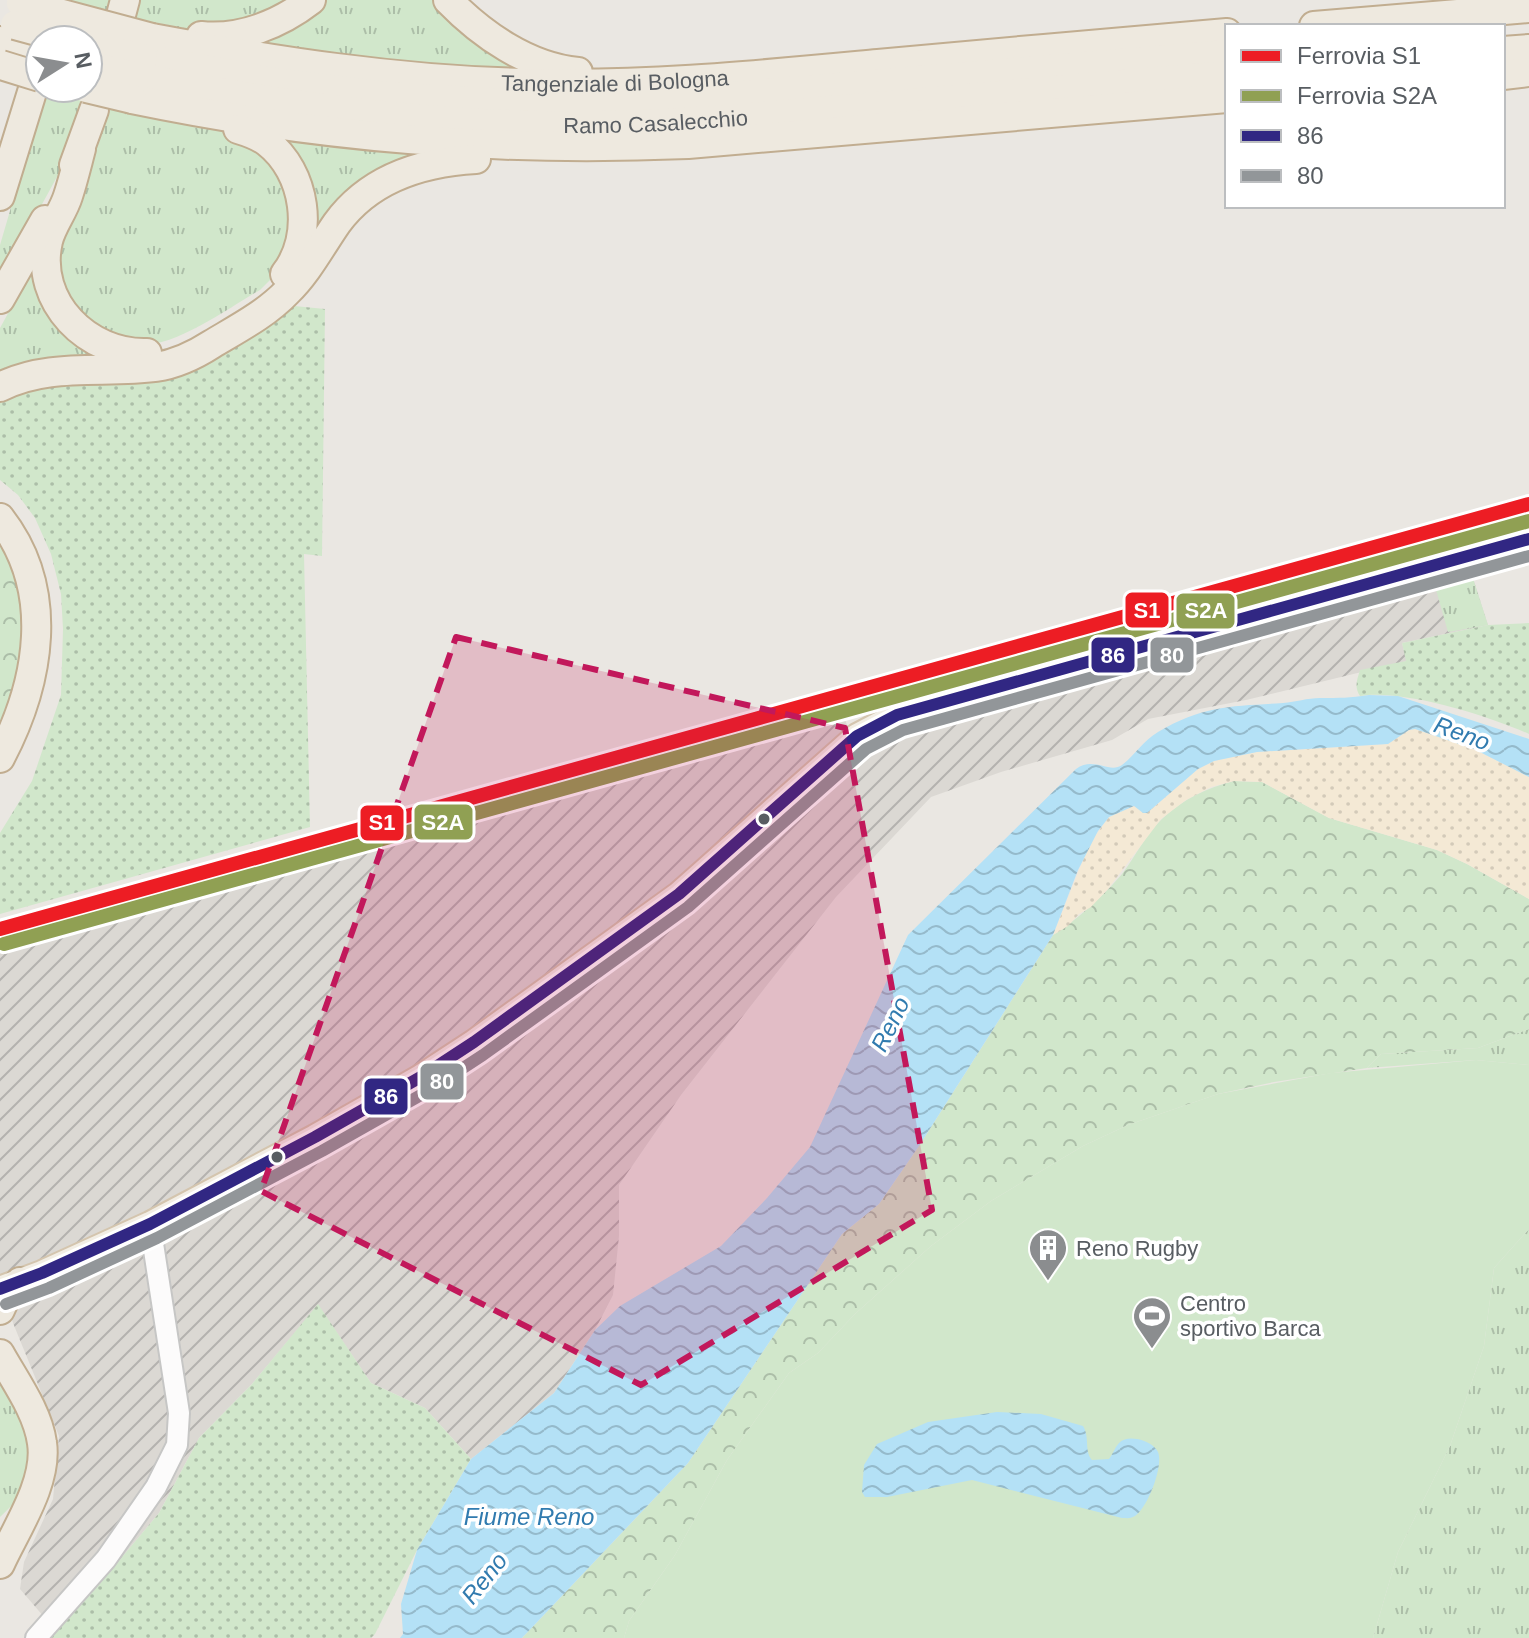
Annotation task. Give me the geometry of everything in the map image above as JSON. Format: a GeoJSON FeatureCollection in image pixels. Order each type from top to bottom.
{"type":"FeatureCollection","features":[{"type":"Feature","properties":{"kind":"highway"},"geometry":{"type":"LineString","coordinates":[[144,61],[209,37],[239,34],[268,25],[311,0]]}},
{"type":"Feature","properties":{"kind":"highway"},"geometry":{"type":"LineString","coordinates":[[448,0],[510,49],[556,69],[586,73],[661,71],[759,75]]}},
{"type":"Feature","properties":{"kind":"highway"},"geometry":{"type":"LineString","coordinates":[[1338,24],[1529,8]]}},
{"type":"Feature","properties":{"kind":"highway"},"geometry":{"type":"LineString","coordinates":[[24,63],[6,37],[108,21]]}},
{"type":"Feature","properties":{"kind":"highway","name":"Ramo Casalecchio"},"geometry":{"type":"LineString","coordinates":[[108,21],[144,61],[234,95],[392,117],[487,124],[599,125],[703,121],[1225,75]]}},
{"type":"Feature","properties":{"kind":"highway"},"geometry":{"type":"LineString","coordinates":[[1505,32],[1529,29]]}},
{"type":"Feature","properties":{"kind":"highway","name":"Tangenziale di Bologna"},"geometry":{"type":"LineString","coordinates":[[104,89],[144,61],[312,66],[477,81],[620,83],[759,75],[1225,33]]}},
{"type":"Feature","properties":{"kind":"highway"},"geometry":{"type":"LineString","coordinates":[[1505,51],[1529,49]]}},
{"type":"Feature","properties":{"kind":"highway","name":"Ramo Casalecchio"},"geometry":{"type":"LineString","coordinates":[[104,64],[144,61],[387,96],[526,104],[603,104],[706,100],[1225,54]]}},
{"type":"Feature","properties":{"kind":"highway","name":"Tangenziale di Bologna"},"geometry":{"type":"LineString","coordinates":[[144,61],[174,108],[276,126],[371,137],[513,147],[610,148],[688,144],[1225,98]]}},
{"type":"Feature","properties":{"kind":"highway"},"geometry":{"type":"LineString","coordinates":[[1505,75],[1529,72]]}},
{"type":"Feature","properties":{"kind":"highway"},"geometry":{"type":"LineString","coordinates":[[1,191],[30,104]]}},
{"type":"Feature","properties":{"kind":"highway"},"geometry":{"type":"LineString","coordinates":[[89,104],[68,197],[48,241],[47,274],[53,295],[71,323],[100,344],[134,353],[171,348],[227,318],[275,286],[300,244],[303,218],[300,194],[291,170],[266,141],[243,130],[174,108]]}},
{"type":"Feature","properties":{"kind":"highway"},"geometry":{"type":"LineString","coordinates":[[0,387],[41,373],[155,367],[192,355],[279,300],[297,281],[352,206],[380,184],[411,169],[458,160],[548,158],[610,148]]}},
{"type":"Feature","properties":{"kind":"highway"},"geometry":{"type":"LineString","coordinates":[[0,299],[56,201],[81,149]]}},
{"type":"Feature","properties":{"kind":"highway"},"geometry":{"type":"LineString","coordinates":[[0,518],[26,561],[38,616],[28,685],[16,724],[0,758]]}},
{"type":"Feature","properties":{"kind":"highway"},"geometry":{"type":"LineString","coordinates":[[0,1310],[10,1285]]}},
{"type":"Feature","properties":{"kind":"highway"},"geometry":{"type":"LineString","coordinates":[[0,1354],[31,1412],[42,1443],[42,1469],[0,1564]]}},
{"type":"Feature","properties":{"kind":"highway"},"geometry":{"type":"LineString","coordinates":[[0,1525],[27,1505]]}},
{"type":"Feature","properties":{"kind":"main road"},"geometry":{"type":"LineString","coordinates":[[10,1285],[150,1224],[419,1078],[669,903],[842,748],[874,726],[924,706],[1529,539]]}},
{"type":"Feature","properties":{"kind":"street"},"geometry":{"type":"LineString","coordinates":[[36,1638],[106,1559],[156,1487],[177,1445],[179,1413],[150,1224]]}},
{"type":"Feature","properties":{"kind":"highlighted area"},"geometry":{"type":"Polygon","coordinates":[[[456,637],[845,728],[932,1210],[641,1385],[261,1191],[456,637]]]}},
{"type":"Feature","properties":{"kind":"shaded area"},"geometry":{"type":"Polygon","coordinates":[[[1470,569],[1488,625],[1402,643],[1407,661],[1246,700],[1148,719],[1112,740],[1001,772],[931,797],[836,897],[681,1095],[619,1185],[619,1236],[613,1295],[595,1330],[554,1393],[471,1459],[425,1408],[371,1383],[318,1305],[252,1384],[199,1438],[159,1513],[112,1569],[50,1624],[20,1589],[24,1562],[53,1499],[59,1436],[13,1323],[0,1282],[0,944],[768,733],[844,717],[855,746],[894,726],[936,713],[1470,569]]]}},
{"type":"Feature","properties":{"kind":"green space"},"geometry":{"type":"Polygon","coordinates":[[[70,0],[116,0],[104,40],[104,24],[63,24],[70,0]]]}},
{"type":"Feature","properties":{"kind":"green space"},"geometry":{"type":"Polygon","coordinates":[[[141,0],[304,0],[281,13],[198,31],[152,22],[127,113],[242,134],[253,139],[295,198],[281,269],[260,290],[196,328],[143,345],[121,342],[68,307],[53,253],[108,117],[141,0]]]}},
{"type":"Feature","properties":{"kind":"green space"},"geometry":{"type":"Polygon","coordinates":[[[323,0],[440,0],[524,69],[387,60],[251,43],[323,0]]]}},
{"type":"Feature","properties":{"kind":"green space"},"geometry":{"type":"Polygon","coordinates":[[[41,104],[85,104],[74,140],[58,175],[0,281],[0,245],[41,104]]]}},
{"type":"Feature","properties":{"kind":"green space"},"geometry":{"type":"Polygon","coordinates":[[[282,140],[409,154],[411,158],[306,255],[282,140]]]}},
{"type":"Feature","properties":{"kind":"green space"},"geometry":{"type":"Polygon","coordinates":[[[35,264],[106,354],[0,379],[0,328],[35,264]]]}},
{"type":"Feature","properties":{"kind":"green space"},"geometry":{"type":"Polygon","coordinates":[[[284,305],[325,309],[322,556],[304,554],[310,827],[0,914],[0,833],[32,781],[61,695],[63,629],[61,594],[51,554],[35,518],[18,495],[0,480],[0,395],[29,382],[162,375],[284,305]]]}},
{"type":"Feature","properties":{"kind":"green space"},"geometry":{"type":"Polygon","coordinates":[[[0,527],[34,620],[0,749],[0,527]]]}},
{"type":"Feature","properties":{"kind":"green space"},"geometry":{"type":"Polygon","coordinates":[[[1470,569],[1488,625],[1448,632],[1433,579],[1470,569]]]}},
{"type":"Feature","properties":{"kind":"green space"},"geometry":{"type":"Polygon","coordinates":[[[1529,623],[1529,734],[1491,719],[1422,700],[1399,696],[1360,696],[1358,693],[1360,670],[1406,661],[1402,643],[1488,625],[1529,623]]]}},
{"type":"Feature","properties":{"kind":"green space"},"geometry":{"type":"Polygon","coordinates":[[[1234,781],[1262,782],[1329,818],[1437,850],[1529,899],[1529,1029],[1478,1048],[1381,1054],[1367,1068],[1218,1094],[1128,1125],[1083,1146],[991,1201],[931,1246],[855,1314],[818,1353],[789,1373],[727,1460],[675,1555],[629,1621],[624,1638],[522,1638],[688,1463],[842,1234],[879,1204],[1053,935],[1115,882],[1151,831],[1171,811],[1196,795],[1234,781]]]}},
{"type":"Feature","properties":{"kind":"green space"},"geometry":{"type":"Polygon","coordinates":[[[1529,1029],[1529,1065],[1476,1060],[1367,1068],[1381,1054],[1478,1048],[1529,1029]]]}},
{"type":"Feature","properties":{"kind":"green space","name":"Centro sportivo Barca"},"geometry":{"type":"Polygon","coordinates":[[[1476,1060],[1529,1065],[1529,1229],[1494,1268],[1484,1346],[1450,1446],[1398,1552],[1373,1638],[624,1638],[629,1621],[675,1555],[727,1460],[789,1373],[818,1353],[855,1314],[931,1246],[991,1201],[1083,1146],[1128,1125],[1218,1094],[1331,1073],[1476,1060]]]}},
{"type":"Feature","properties":{"kind":"green space"},"geometry":{"type":"Polygon","coordinates":[[[1529,1229],[1529,1638],[1373,1638],[1398,1552],[1450,1446],[1484,1346],[1494,1268],[1529,1229]]]}},
{"type":"Feature","properties":{"kind":"green space"},"geometry":{"type":"Polygon","coordinates":[[[318,1304],[371,1383],[425,1408],[471,1459],[417,1550],[375,1634],[371,1638],[38,1638],[112,1569],[159,1513],[199,1438],[252,1384],[318,1304]]]}},
{"type":"Feature","properties":{"kind":"green space"},"geometry":{"type":"Polygon","coordinates":[[[0,1376],[27,1431],[33,1461],[25,1488],[0,1517],[0,1376]]]}},
{"type":"Feature","properties":{"kind":"sand"},"geometry":{"type":"Polygon","coordinates":[[[1415,729],[1474,749],[1529,777],[1529,899],[1437,850],[1329,818],[1262,782],[1234,781],[1211,787],[1186,800],[1161,819],[1108,889],[1091,907],[1053,935],[1090,843],[1109,817],[1134,806],[1147,813],[1198,769],[1214,761],[1257,752],[1388,744],[1415,729]]]}},
{"type":"Feature","properties":{"kind":"water","name":"Fiume Reno"},"geometry":{"type":"Polygon","coordinates":[[[1369,695],[1398,696],[1529,739],[1529,777],[1474,749],[1415,729],[1388,744],[1257,752],[1214,761],[1198,769],[1147,813],[1134,806],[1109,817],[1098,831],[1078,870],[1053,935],[919,1146],[879,1204],[842,1234],[688,1463],[522,1638],[400,1638],[403,1634],[401,1604],[417,1550],[471,1459],[554,1393],[595,1330],[620,1306],[721,1246],[767,1198],[810,1147],[908,935],[1076,769],[1089,764],[1112,768],[1122,765],[1158,732],[1204,712],[1234,706],[1369,695]]]}},
{"type":"Feature","properties":{"kind":"water"},"geometry":{"type":"Polygon","coordinates":[[[997,1412],[1041,1414],[1083,1426],[1092,1460],[1109,1459],[1125,1439],[1149,1443],[1158,1452],[1159,1467],[1140,1512],[1130,1518],[1122,1518],[972,1480],[887,1497],[865,1497],[862,1492],[864,1465],[877,1444],[928,1422],[997,1412]]]}},
{"type":"Feature","properties":{"kind":"rail line","name":"S1"},"geometry":{"type":"LineString","coordinates":[[0,929],[1529,504]]}},
{"type":"Feature","properties":{"kind":"rail line","name":"S2A"},"geometry":{"type":"LineString","coordinates":[[4,944],[1529,521]]}},
{"type":"Feature","properties":{"kind":"transit line","name":"86"},"geometry":{"type":"LineString","coordinates":[[0,1289],[150,1224],[419,1078],[679,894],[857,736],[897,715],[1529,539]]}},
{"type":"Feature","properties":{"kind":"transit line","name":"80"},"geometry":{"type":"LineString","coordinates":[[6,1304],[49,1288],[157,1238],[428,1091],[688,907],[866,749],[903,730],[1529,556]]}},
{"type":"Feature","properties":{"kind":"place","name":"Reno Rugby"},"geometry":{"type":"Point","coordinates":[1048,1282]}},
{"type":"Feature","properties":{"kind":"place","name":"Centro sportivo Barca"},"geometry":{"type":"Point","coordinates":[1152,1350]}},
{"type":"Feature","properties":{"kind":"water label","name":"Reno"},"geometry":{"type":"Point","coordinates":[1462,733]}},
{"type":"Feature","properties":{"kind":"water label","name":"Reno"},"geometry":{"type":"Point","coordinates":[890,1024]}},
{"type":"Feature","properties":{"kind":"water label","name":"Reno"},"geometry":{"type":"Point","coordinates":[484,1578]}}]}
